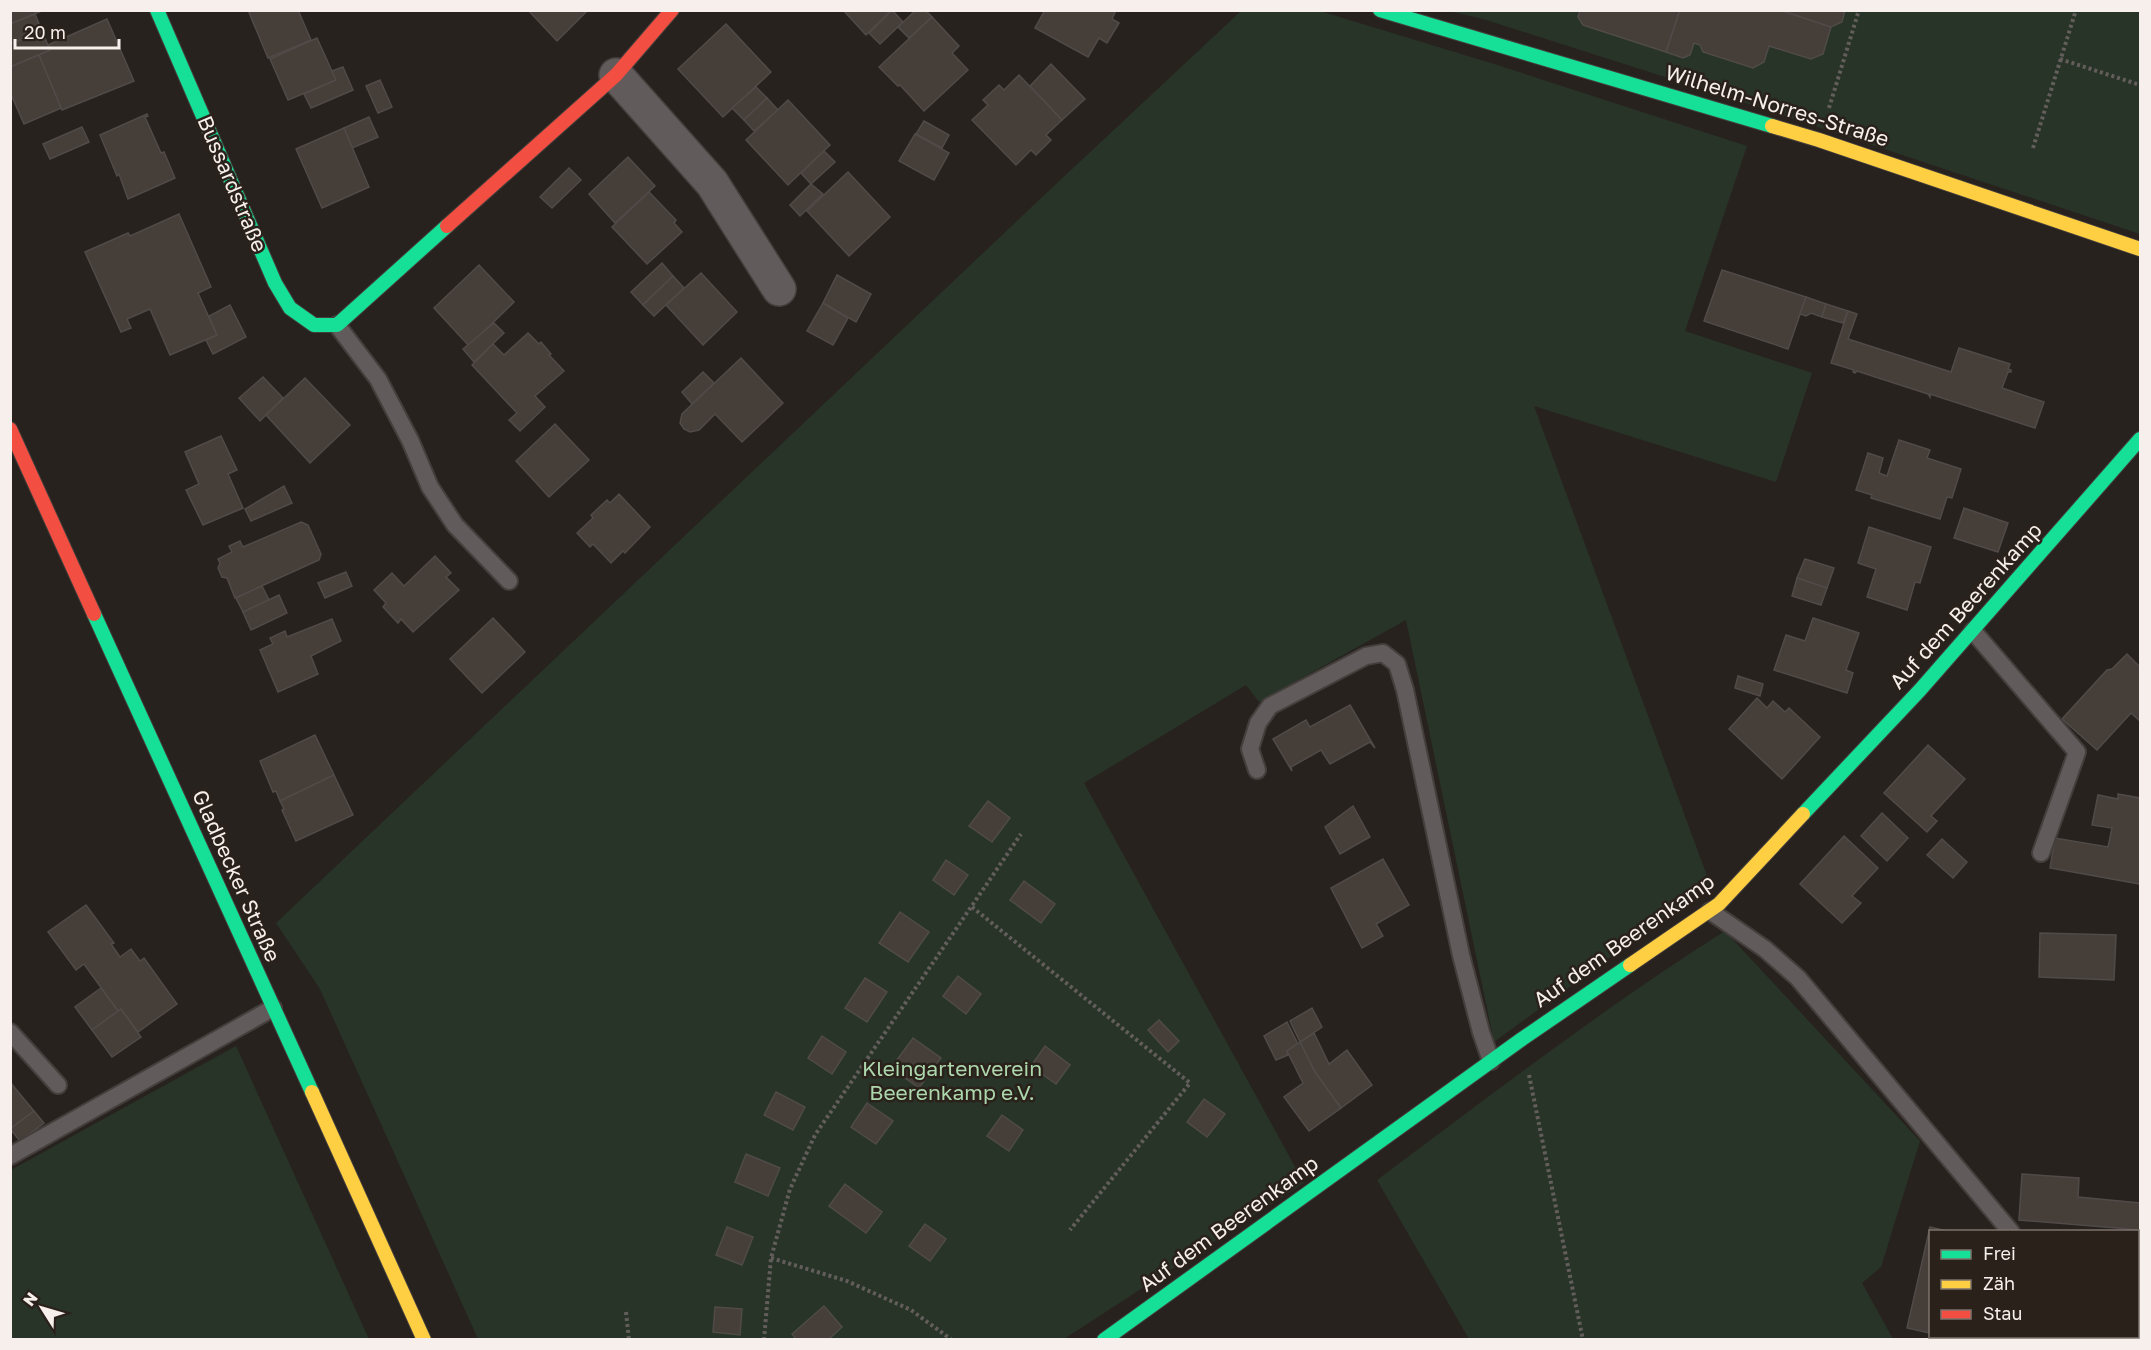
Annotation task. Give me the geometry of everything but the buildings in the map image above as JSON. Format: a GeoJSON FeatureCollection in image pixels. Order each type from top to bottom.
{"type":"FeatureCollection","features":[{"type":"Feature","properties":{"kind":"street","name":"Bussardstraße"},"geometry":{"type":"LineString","coordinates":[[157,10],[275,283],[291,309],[314,325],[337,325]]}},
{"type":"Feature","properties":{"kind":"street"},"geometry":{"type":"LineString","coordinates":[[337,325],[616,75],[672,10]]}},
{"type":"Feature","properties":{"kind":"street"},"geometry":{"type":"LineString","coordinates":[[1380,10],[1408,14]]}},
{"type":"Feature","properties":{"kind":"street","name":"Wilhelm-Norres-Straße"},"geometry":{"type":"LineString","coordinates":[[1408,14],[1819,140],[2140,249]]}},
{"type":"Feature","properties":{"kind":"street"},"geometry":{"type":"LineString","coordinates":[[616,75],[712,183],[779,289]]}},
{"type":"Feature","properties":{"kind":"street","name":"Gladbecker Straße"},"geometry":{"type":"LineString","coordinates":[[10,429],[424,1340]]}},
{"type":"Feature","properties":{"kind":"street","name":"Auf dem Beerenkamp"},"geometry":{"type":"LineString","coordinates":[[1104,1340],[1522,1039],[1719,904],[1973,631],[2140,439]]}},
{"type":"Feature","properties":{"kind":"lane"},"geometry":{"type":"LineString","coordinates":[[337,325],[378,379],[410,440],[430,487],[455,525],[509,581]]}},
{"type":"Feature","properties":{"kind":"lane"},"geometry":{"type":"LineString","coordinates":[[1973,631],[2077,752],[2041,853]]}},
{"type":"Feature","properties":{"kind":"lane"},"geometry":{"type":"LineString","coordinates":[[1257,770],[1250,749],[1258,723],[1270,706],[1366,656],[1383,653],[1397,664],[1412,718],[1430,818],[1461,955],[1491,1061]]}},
{"type":"Feature","properties":{"kind":"lane"},"geometry":{"type":"LineString","coordinates":[[1710,911],[1766,949],[1798,978],[2009,1230]]}},
{"type":"Feature","properties":{"kind":"lane"},"geometry":{"type":"LineString","coordinates":[[10,1156],[273,1008]]}},
{"type":"Feature","properties":{"kind":"lane"},"geometry":{"type":"LineString","coordinates":[[10,1032],[57,1085]]}},
{"type":"Feature","properties":{"kind":"path"},"geometry":{"type":"LineString","coordinates":[[1819,140],[1859,10]]}},
{"type":"Feature","properties":{"kind":"path"},"geometry":{"type":"LineString","coordinates":[[2033,148],[2076,10]]}},
{"type":"Feature","properties":{"kind":"path"},"geometry":{"type":"LineString","coordinates":[[2060,59],[2140,85]]}},
{"type":"Feature","properties":{"kind":"path"},"geometry":{"type":"LineString","coordinates":[[764,1340],[771,1258],[790,1189],[814,1135],[1021,834]]}},
{"type":"Feature","properties":{"kind":"path"},"geometry":{"type":"LineString","coordinates":[[972,907],[1190,1083],[1070,1230]]}},
{"type":"Feature","properties":{"kind":"path"},"geometry":{"type":"LineString","coordinates":[[1522,1039],[1583,1340]]}},
{"type":"Feature","properties":{"kind":"path"},"geometry":{"type":"LineString","coordinates":[[771,1258],[847,1281],[911,1310],[952,1340]]}},
{"type":"Feature","properties":{"kind":"path"},"geometry":{"type":"LineString","coordinates":[[626,1312],[629,1340]]}},
{"type":"Feature","properties":{"kind":"green space","name":"Kleingartenverein Beerenkamp e.V."},"geometry":{"type":"Polygon","coordinates":[[[1241,11],[1320,11],[1494,64],[1747,146],[1685,331],[1812,373],[1776,482],[1534,406],[1710,884],[1494,1042],[1406,620],[1259,702],[1246,685],[1084,783],[1304,1183],[1064,1339],[478,1339],[320,989],[276,923],[1241,11]]]}},
{"type":"Feature","properties":{"kind":"green space"},"geometry":{"type":"Polygon","coordinates":[[[1449,11],[2140,11],[2140,234],[1734,99],[1483,19],[1449,11]]]}},
{"type":"Feature","properties":{"kind":"green space"},"geometry":{"type":"Polygon","coordinates":[[[1725,931],[1920,1141],[1881,1267],[1862,1283],[1893,1339],[1469,1339],[1377,1180],[1592,1021],[1725,931]]]}},
{"type":"Feature","properties":{"kind":"green space"},"geometry":{"type":"Polygon","coordinates":[[[236,1046],[369,1339],[11,1339],[11,1170],[236,1046]]]}},
{"type":"Feature","properties":{"kind":"traffic: fast"},"geometry":{"type":"LineString","coordinates":[[157,10],[275,283],[290,308],[314,325],[337,325],[447,226]]}},
{"type":"Feature","properties":{"kind":"traffic: fast"},"geometry":{"type":"LineString","coordinates":[[1380,10],[1772,126]]}},
{"type":"Feature","properties":{"kind":"traffic: fast"},"geometry":{"type":"LineString","coordinates":[[1803,814],[1920,690],[2140,439]]}},
{"type":"Feature","properties":{"kind":"traffic: fast"},"geometry":{"type":"LineString","coordinates":[[94,614],[312,1092]]}},
{"type":"Feature","properties":{"kind":"traffic: fast"},"geometry":{"type":"LineString","coordinates":[[1104,1340],[1522,1039],[1630,965]]}},
{"type":"Feature","properties":{"kind":"traffic: slow"},"geometry":{"type":"LineString","coordinates":[[1772,126],[2140,249]]}},
{"type":"Feature","properties":{"kind":"traffic: slow"},"geometry":{"type":"LineString","coordinates":[[1630,965],[1719,904],[1803,814]]}},
{"type":"Feature","properties":{"kind":"traffic: slow"},"geometry":{"type":"LineString","coordinates":[[312,1092],[424,1340]]}},
{"type":"Feature","properties":{"kind":"traffic: jam"},"geometry":{"type":"LineString","coordinates":[[447,226],[616,75],[672,10]]}},
{"type":"Feature","properties":{"kind":"traffic: jam"},"geometry":{"type":"LineString","coordinates":[[10,429],[94,614]]}}]}
